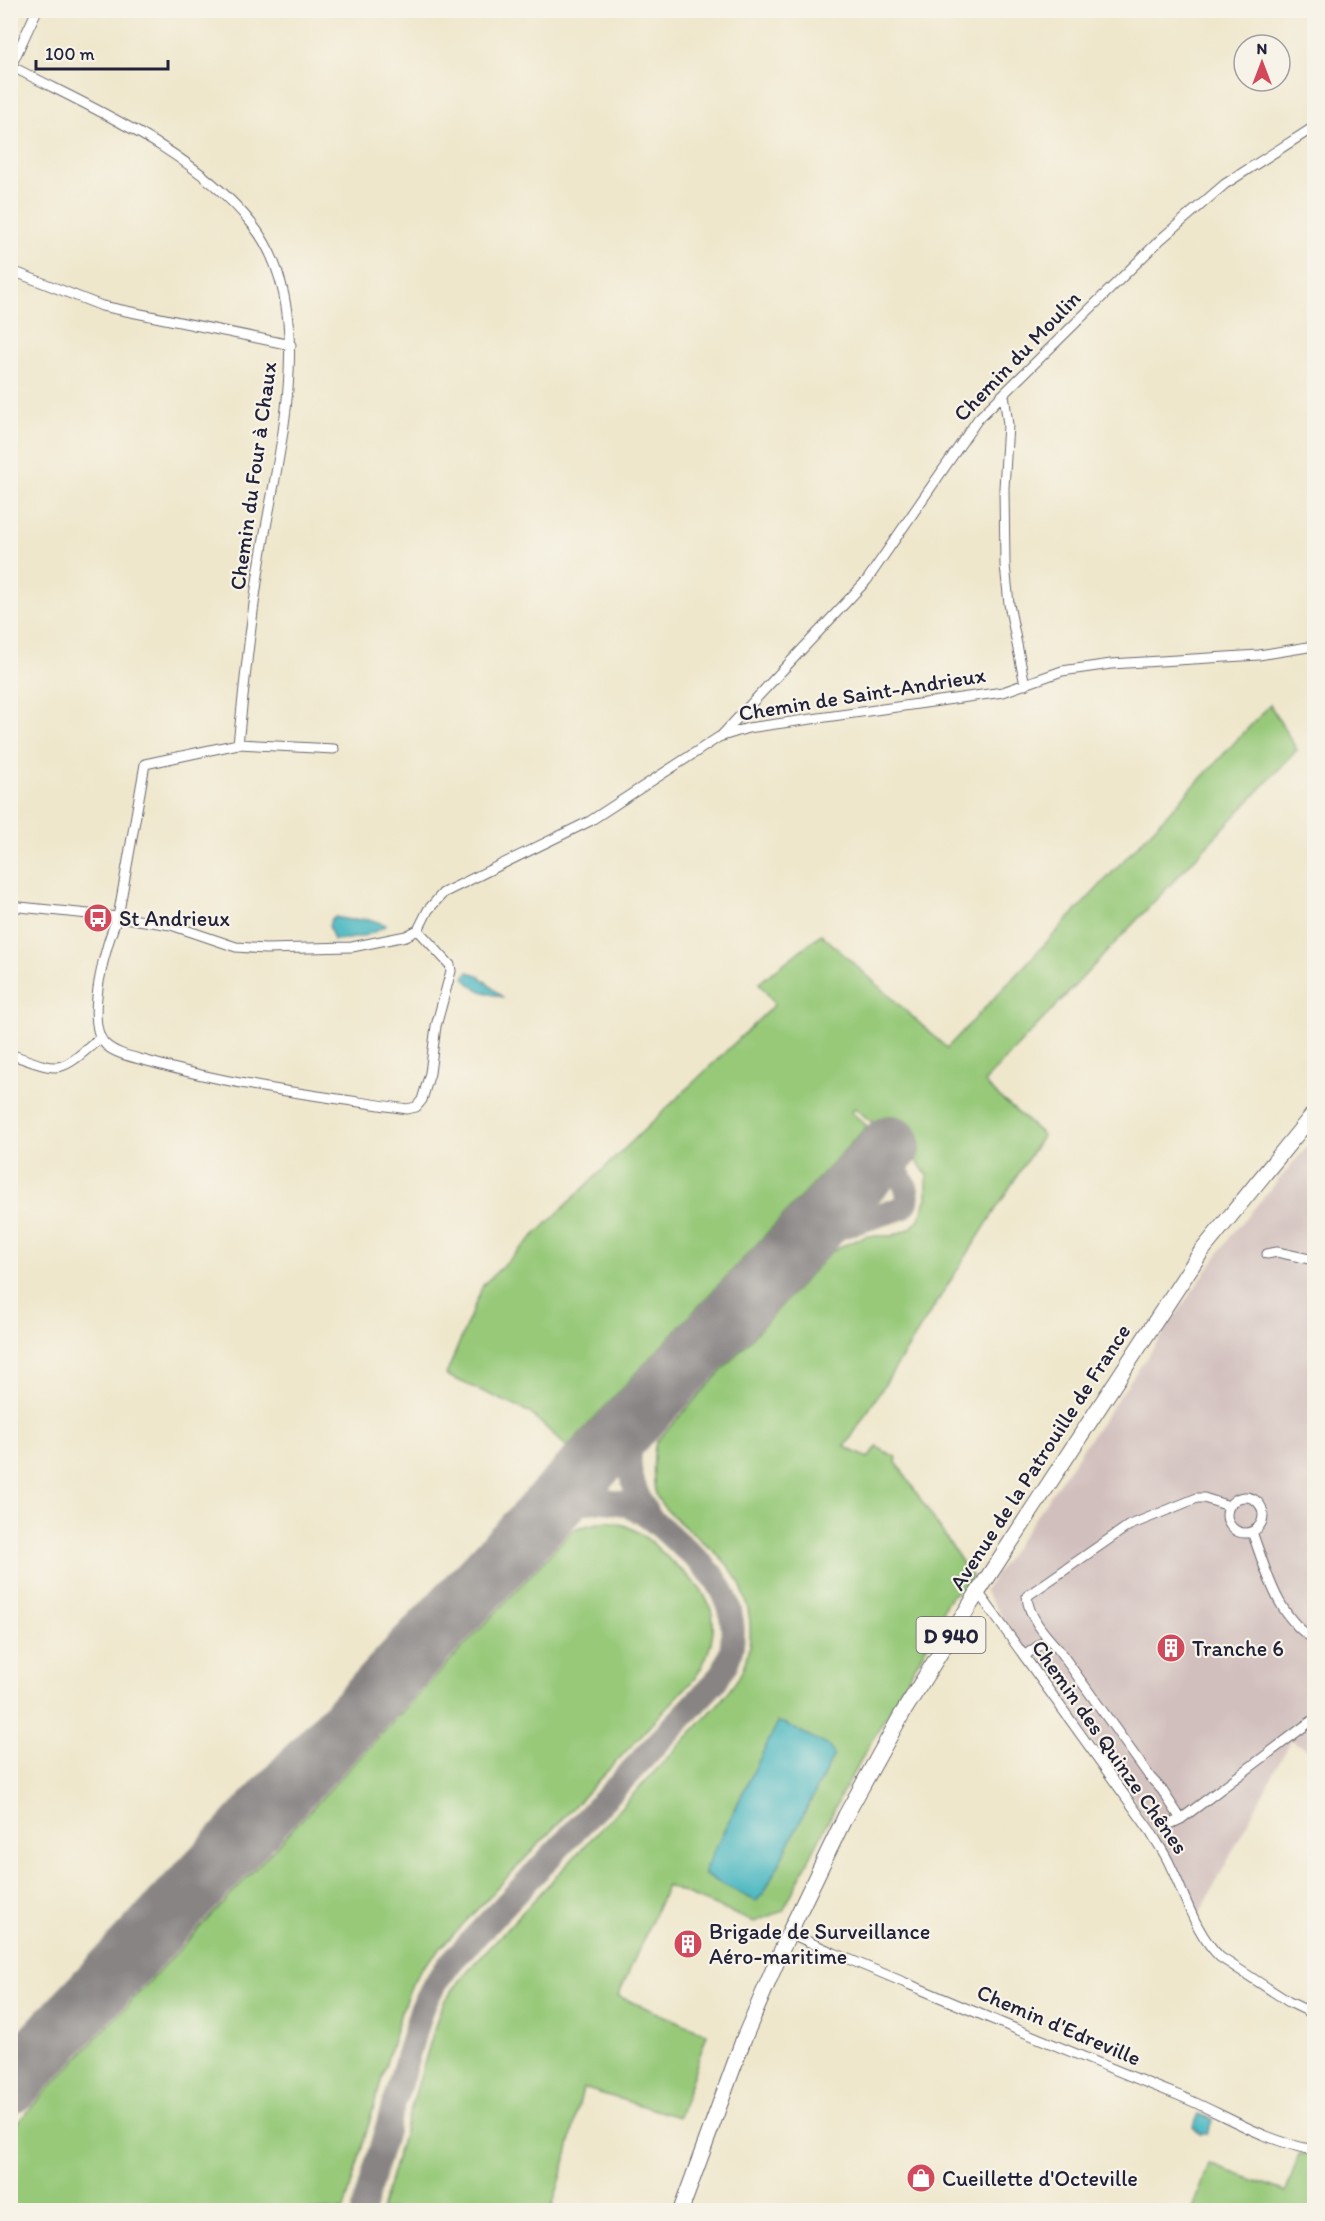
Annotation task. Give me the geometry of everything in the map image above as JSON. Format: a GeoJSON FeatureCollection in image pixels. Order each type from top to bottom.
{"type":"FeatureCollection","features":[{"type":"Feature","properties":{"kind":"main road","name":"Avenue de la Patrouille de France"},"geometry":{"type":"LineString","coordinates":[[681,2211],[744,2038],[789,1932],[846,1815],[891,1734],[978,1592],[1201,1252],[1314,1113]]}},
{"type":"Feature","properties":{"kind":"street"},"geometry":{"type":"LineString","coordinates":[[11,66],[37,10]]}},
{"type":"Feature","properties":{"kind":"street","name":"Chemin du Four à Chaux"},"geometry":{"type":"LineString","coordinates":[[11,66],[144,135],[197,171],[236,206],[253,225],[278,270],[285,293],[291,345],[283,432],[262,550],[238,744]]}},
{"type":"Feature","properties":{"kind":"street","name":"Chemin du Moulin"},"geometry":{"type":"LineString","coordinates":[[719,738],[867,580],[978,419],[1177,225],[1225,184],[1314,127]]}},
{"type":"Feature","properties":{"kind":"street"},"geometry":{"type":"LineString","coordinates":[[10,270],[102,306],[291,345]]}},
{"type":"Feature","properties":{"kind":"street"},"geometry":{"type":"LineString","coordinates":[[1004,394],[1008,425],[1004,488],[1005,565],[1009,604],[1025,684]]}},
{"type":"Feature","properties":{"kind":"street","name":"Chemin de Saint-Andrieux"},"geometry":{"type":"LineString","coordinates":[[418,930],[428,910],[443,894],[590,821],[719,738],[748,728],[1003,692],[1062,671],[1111,664],[1259,655],[1314,646]]}},
{"type":"Feature","properties":{"kind":"street"},"geometry":{"type":"LineString","coordinates":[[10,906],[118,917],[171,925],[236,947],[265,949],[352,947],[406,936],[418,930],[450,965],[452,971],[436,1026],[430,1073],[422,1100],[416,1107],[407,1109],[255,1086],[174,1069],[119,1053],[100,1038],[96,1006],[101,971],[110,932],[118,917],[145,764],[238,744],[334,749]]}},
{"type":"Feature","properties":{"kind":"street"},"geometry":{"type":"LineString","coordinates":[[10,1054],[51,1068],[63,1067],[100,1038]]}},
{"type":"Feature","properties":{"kind":"street"},"geometry":{"type":"LineString","coordinates":[[1267,1254],[1277,1252],[1314,1260]]}},
{"type":"Feature","properties":{"kind":"street"},"geometry":{"type":"LineString","coordinates":[[1242,1497],[1249,1497],[1257,1502],[1262,1510],[1263,1517],[1260,1525],[1252,1532],[1242,1533],[1231,1527],[1227,1520],[1229,1506],[1242,1497]]}},
{"type":"Feature","properties":{"kind":"street"},"geometry":{"type":"LineString","coordinates":[[1181,1819],[1058,1649],[1048,1639],[1028,1607],[1027,1596],[1128,1526],[1197,1498],[1229,1506]]}},
{"type":"Feature","properties":{"kind":"street"},"geometry":{"type":"LineString","coordinates":[[1252,1532],[1276,1597],[1297,1624],[1314,1639]]}},
{"type":"Feature","properties":{"kind":"street","name":"Chemin des Quinze Chênes"},"geometry":{"type":"LineString","coordinates":[[978,1592],[1150,1832],[1169,1863],[1201,1932],[1213,1950],[1220,1957],[1289,2002],[1314,2014]]}},
{"type":"Feature","properties":{"kind":"street"},"geometry":{"type":"LineString","coordinates":[[1024,1656],[1048,1639]]}},
{"type":"Feature","properties":{"kind":"street"},"geometry":{"type":"LineString","coordinates":[[1166,1826],[1181,1819],[1314,1719]]}},
{"type":"Feature","properties":{"kind":"street","name":"Chemin d'Edreville"},"geometry":{"type":"LineString","coordinates":[[789,1932],[845,1958],[1192,2101],[1256,2133],[1314,2150]]}},
{"type":"Feature","properties":{"kind":"shaded area"},"geometry":{"type":"Polygon","coordinates":[[[1314,1139],[1314,1754],[1291,1740],[1198,1917],[1135,1802],[984,1591],[1233,1233],[1314,1139]]]}},
{"type":"Feature","properties":{"kind":"green space"},"geometry":{"type":"Polygon","coordinates":[[[1270,705],[1297,750],[985,1081],[988,1087],[1043,1135],[845,1447],[868,1458],[877,1447],[897,1458],[896,1462],[972,1577],[946,1603],[936,1630],[848,1782],[783,1911],[754,1922],[667,1886],[618,1996],[707,2034],[679,2117],[583,2088],[551,2210],[381,2210],[439,2013],[445,2000],[469,1969],[719,1703],[741,1673],[749,1641],[750,1625],[744,1594],[737,1579],[717,1554],[661,1504],[654,1485],[656,1442],[830,1253],[867,1236],[892,1236],[911,1228],[919,1219],[927,1198],[927,1175],[917,1161],[855,1108],[851,1112],[867,1126],[567,1447],[529,1412],[446,1375],[483,1285],[775,1004],[759,983],[821,934],[947,1048],[1270,705]]]}},
{"type":"Feature","properties":{"kind":"green space"},"geometry":{"type":"Polygon","coordinates":[[[607,1521],[626,1526],[641,1534],[699,1588],[711,1610],[713,1622],[711,1645],[707,1656],[695,1678],[420,1970],[401,2012],[344,2210],[11,2210],[11,2129],[571,1532],[577,1528],[607,1521]]]}},
{"type":"Feature","properties":{"kind":"green space"},"geometry":{"type":"Polygon","coordinates":[[[1299,2154],[1314,2155],[1314,2210],[1193,2210],[1209,2164],[1286,2192],[1299,2154]]]}},
{"type":"Feature","properties":{"kind":"water"},"geometry":{"type":"Polygon","coordinates":[[[335,917],[350,920],[369,919],[386,925],[362,937],[334,940],[329,926],[331,919],[335,917]]]}},
{"type":"Feature","properties":{"kind":"water"},"geometry":{"type":"Polygon","coordinates":[[[468,972],[478,975],[502,997],[481,991],[471,985],[464,977],[468,972]]]}},
{"type":"Feature","properties":{"kind":"water"},"geometry":{"type":"Polygon","coordinates":[[[778,1722],[829,1746],[834,1755],[764,1893],[756,1901],[708,1877],[705,1875],[705,1869],[778,1722]]]}},
{"type":"Feature","properties":{"kind":"water"},"geometry":{"type":"Polygon","coordinates":[[[1199,2114],[1213,2119],[1207,2134],[1200,2134],[1193,2127],[1199,2114]]]}},
{"type":"Feature","properties":{"kind":"taxiway"},"geometry":{"type":"LineString","coordinates":[[795,1247],[812,1236],[902,1208],[908,1196],[903,1181],[885,1165],[879,1164],[869,1168]]}},
{"type":"Feature","properties":{"kind":"taxiway"},"geometry":{"type":"LineString","coordinates":[[645,1408],[633,1437],[630,1464],[636,1491],[651,1519]]}},
{"type":"Feature","properties":{"kind":"taxiway"},"geometry":{"type":"LineString","coordinates":[[363,2210],[421,2010],[434,1985],[452,1961],[715,1682],[725,1667],[730,1652],[732,1621],[727,1601],[718,1583],[698,1560],[650,1518],[619,1503],[598,1501],[568,1506],[540,1519]]}},
{"type":"Feature","properties":{"kind":"runway"},"geometry":{"type":"LineString","coordinates":[[10,2084],[891,1145]]}},
{"type":"Feature","properties":{"kind":"place","name":"St Andrieux"},"geometry":{"type":"Point","coordinates":[98,918]}},
{"type":"Feature","properties":{"kind":"place","name":"Tranche 6"},"geometry":{"type":"Point","coordinates":[1171,1648]}},
{"type":"Feature","properties":{"kind":"place","name":"Brigade de Surveillance Aéro-maritime"},"geometry":{"type":"Point","coordinates":[688,1944]}},
{"type":"Feature","properties":{"kind":"place","name":"Cueillette d'Octeville"},"geometry":{"type":"Point","coordinates":[921,2178]}}]}
